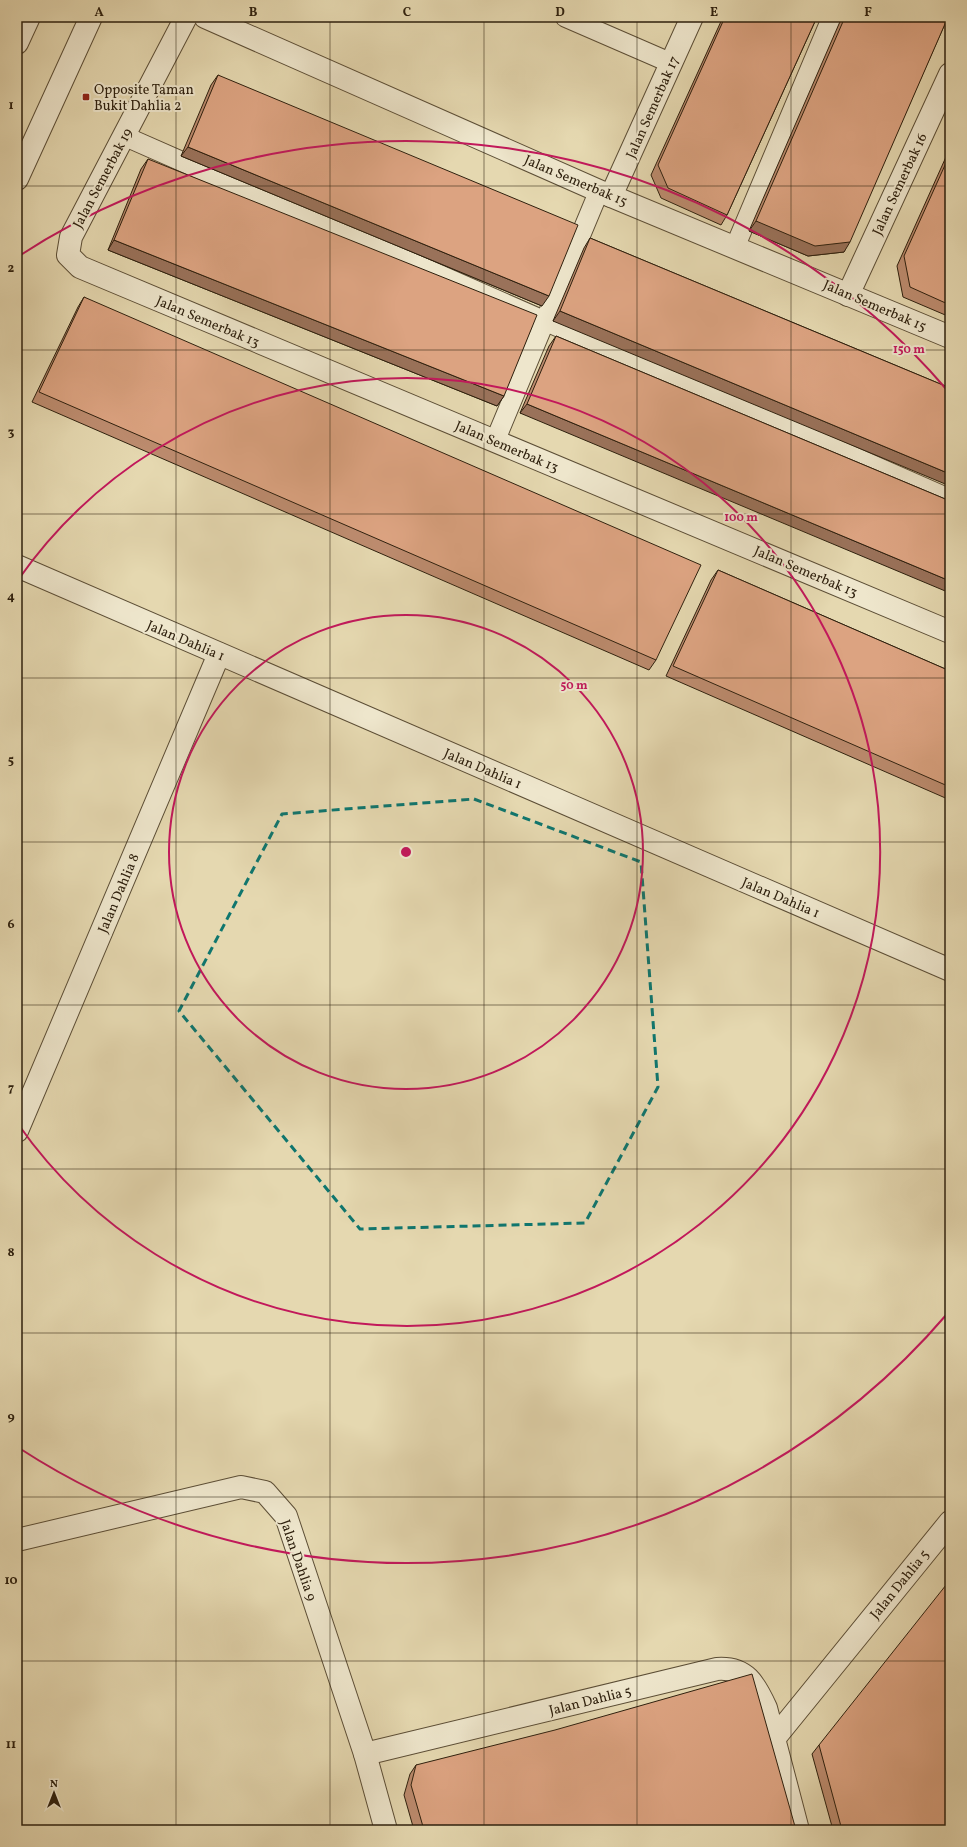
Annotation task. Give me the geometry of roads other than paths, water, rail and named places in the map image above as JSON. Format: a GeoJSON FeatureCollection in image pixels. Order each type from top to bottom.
{"type":"FeatureCollection","features":[{"type":"Feature","properties":{"kind":"street"},"geometry":{"type":"LineString","coordinates":[[17,43],[28,17]]}},
{"type":"Feature","properties":{"kind":"street"},"geometry":{"type":"LineString","coordinates":[[17,179],[91,17]]}},
{"type":"Feature","properties":{"kind":"street","name":"Jalan Semerbak 19"},"geometry":{"type":"LineString","coordinates":[[68,255],[71,237],[186,17]]}},
{"type":"Feature","properties":{"kind":"street","name":"Jalan Semerbak 15"},"geometry":{"type":"LineString","coordinates":[[205,17],[605,194],[950,337]]}},
{"type":"Feature","properties":{"kind":"street","name":"Jalan Semerbak 17"},"geometry":{"type":"LineString","coordinates":[[605,194],[671,63],[692,17]]}},
{"type":"Feature","properties":{"kind":"street","name":"Jalan Semerbak 16"},"geometry":{"type":"LineString","coordinates":[[848,294],[950,74]]}},
{"type":"Feature","properties":{"kind":"street","name":"Jalan Semerbak 13"},"geometry":{"type":"LineString","coordinates":[[68,255],[80,267],[950,632]]}},
{"type":"Feature","properties":{"kind":"street","name":"Jalan Dahlia 1"},"geometry":{"type":"LineString","coordinates":[[17,566],[950,970]]}},
{"type":"Feature","properties":{"kind":"street","name":"Jalan Dahlia 8"},"geometry":{"type":"LineString","coordinates":[[17,1131],[219,654]]}},
{"type":"Feature","properties":{"kind":"street","name":"Jalan Dahlia 9"},"geometry":{"type":"LineString","coordinates":[[17,1540],[240,1487],[265,1492],[286,1516],[365,1754],[386,1830]]}},
{"type":"Feature","properties":{"kind":"street","name":"Jalan Dahlia 5"},"geometry":{"type":"LineString","coordinates":[[774,1740],[950,1522]]}},
{"type":"Feature","properties":{"kind":"street","name":"Jalan Dahlia 5"},"geometry":{"type":"LineString","coordinates":[[365,1754],[717,1669],[734,1669],[749,1678],[766,1708],[798,1830]]}},
{"type":"Feature","properties":{"kind":"lane"},"geometry":{"type":"LineString","coordinates":[[565,17],[671,63]]}},
{"type":"Feature","properties":{"kind":"lane"},"geometry":{"type":"LineString","coordinates":[[735,247],[832,17]]}},
{"type":"Feature","properties":{"kind":"lane"},"geometry":{"type":"LineString","coordinates":[[124,136],[950,499]]}},
{"type":"Feature","properties":{"kind":"lane"},"geometry":{"type":"LineString","coordinates":[[495,441],[545,321],[605,194]]}},
{"type":"Feature","properties":{"kind":"place","name":"Opposite Taman Bukit Dahlia 2"},"geometry":{"type":"Point","coordinates":[86,97]}}]}
